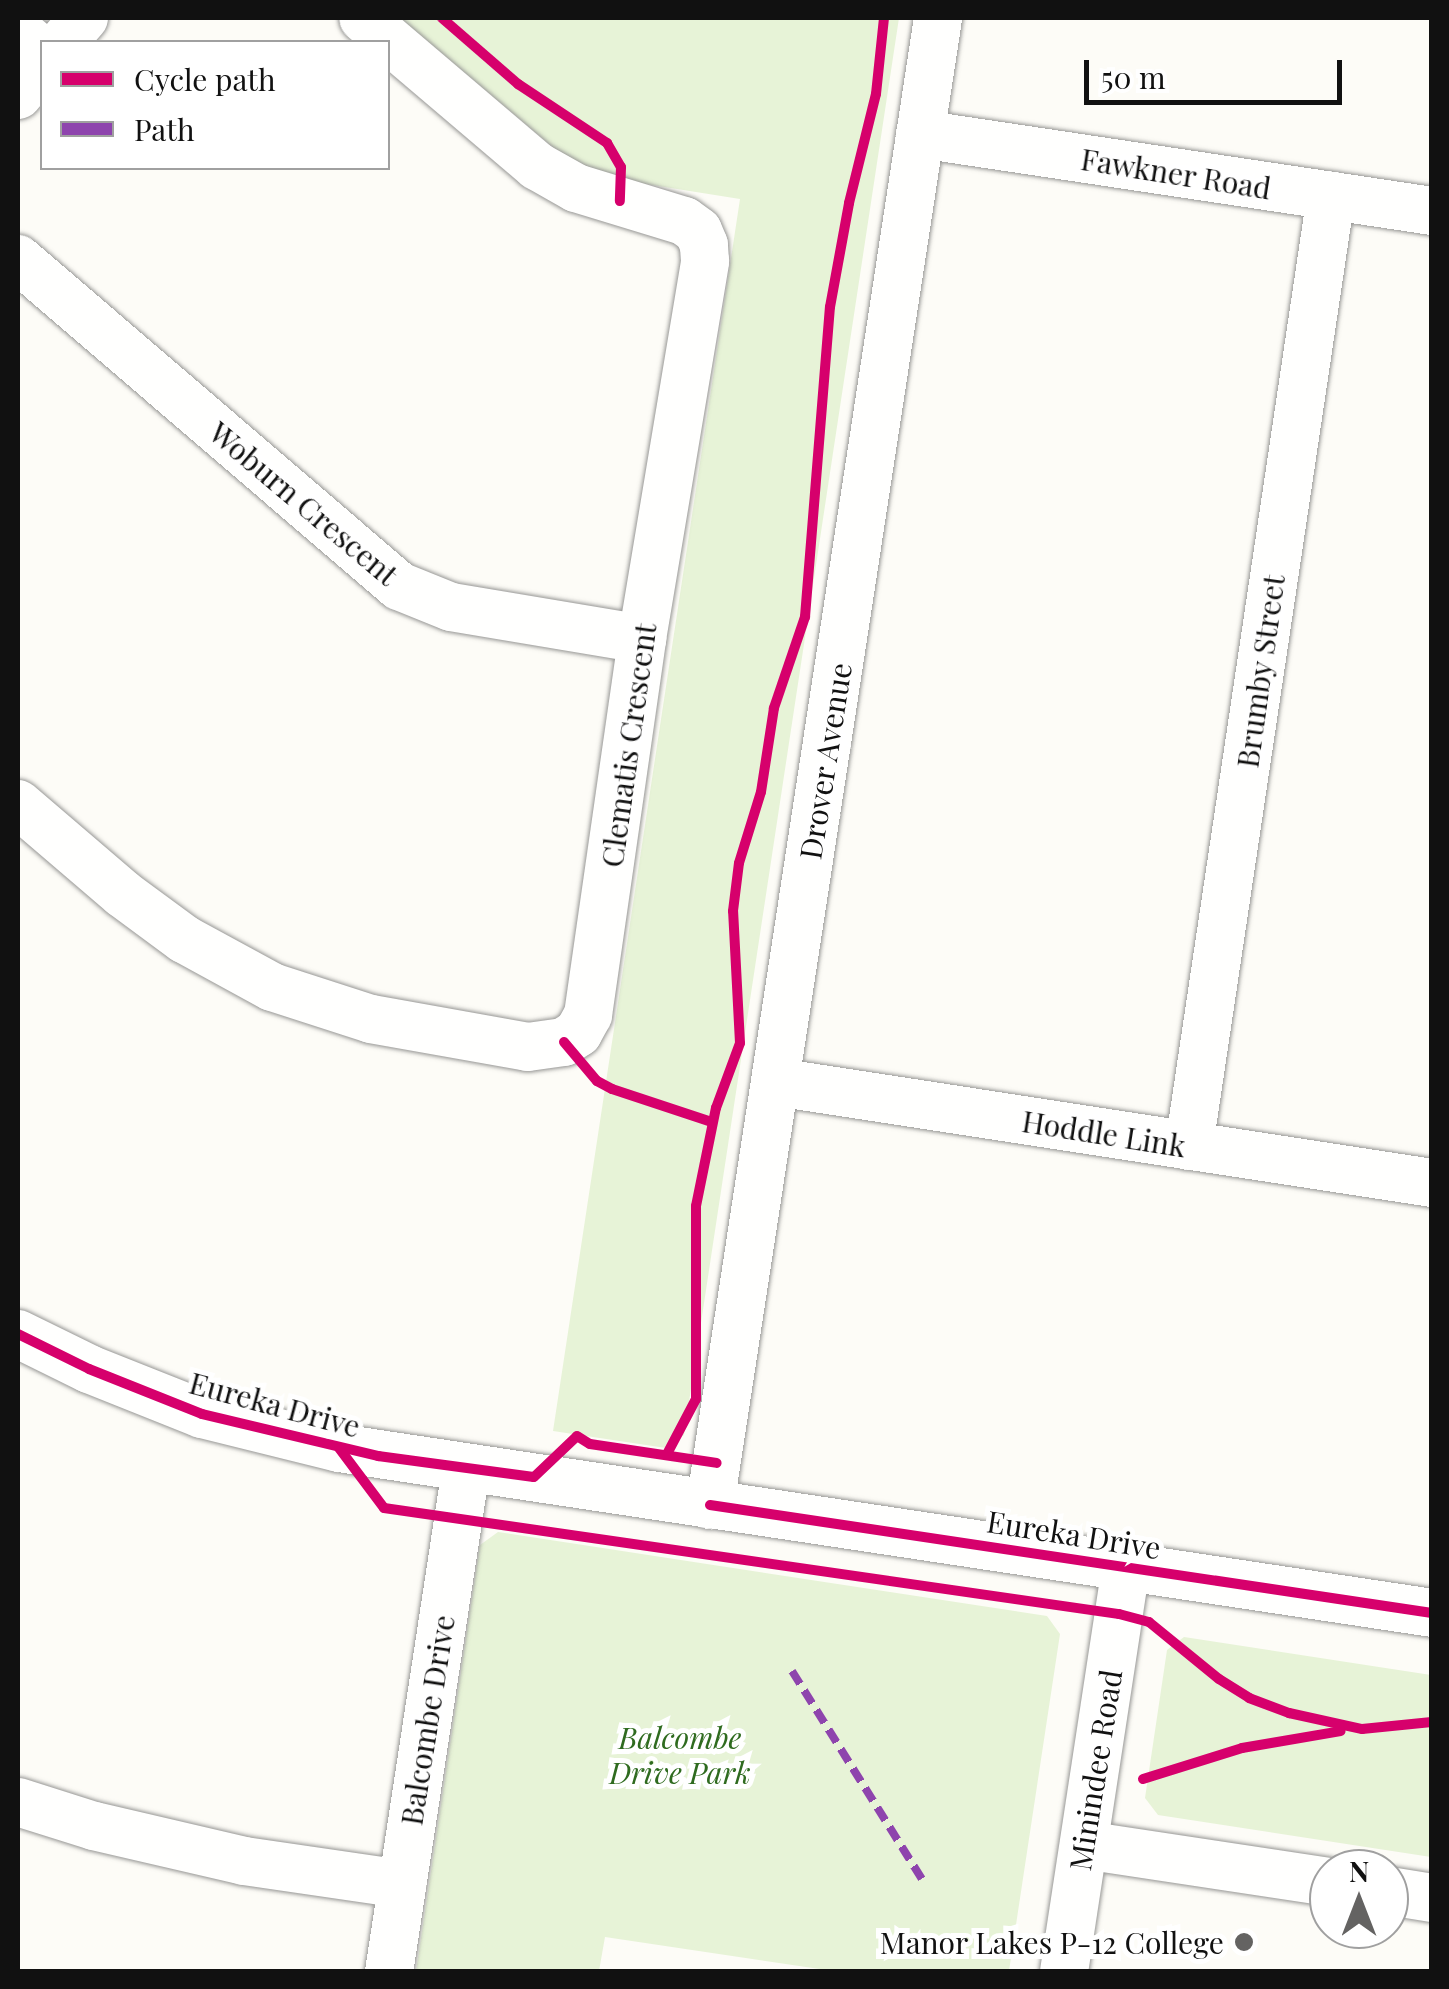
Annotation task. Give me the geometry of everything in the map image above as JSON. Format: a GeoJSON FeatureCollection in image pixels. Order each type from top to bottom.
{"type":"FeatureCollection","features":[{"type":"Feature","properties":{"kind":"street"},"geometry":{"type":"LineString","coordinates":[[65,40],[84,18]]}},
{"type":"Feature","properties":{"kind":"street","name":"Clematis Crescent"},"geometry":{"type":"LineString","coordinates":[[363,18],[389,40]]}},
{"type":"Feature","properties":{"kind":"street","name":"Drover Avenue"},"geometry":{"type":"LineString","coordinates":[[710,1505],[938,18]]}},
{"type":"Feature","properties":{"kind":"street"},"geometry":{"type":"LineString","coordinates":[[18,30],[40,49]]}},
{"type":"Feature","properties":{"kind":"street","name":"Clematis Crescent"},"geometry":{"type":"LineString","coordinates":[[18,804],[123,894],[184,939],[272,987],[371,1019],[528,1047],[564,1042],[578,1032],[588,1015],[642,639],[705,261],[698,232],[664,214],[576,188],[537,166],[390,41]]}},
{"type":"Feature","properties":{"kind":"street"},"geometry":{"type":"LineString","coordinates":[[18,96],[40,68]]}},
{"type":"Feature","properties":{"kind":"street","name":"Fawkner Road"},"geometry":{"type":"LineString","coordinates":[[920,134],[1432,211]]}},
{"type":"Feature","properties":{"kind":"street","name":"Brumby Street"},"geometry":{"type":"LineString","coordinates":[[1189,1146],[1330,196]]}},
{"type":"Feature","properties":{"kind":"street","name":"Woburn Crescent"},"geometry":{"type":"LineString","coordinates":[[18,259],[398,586],[451,607],[642,639]]}},
{"type":"Feature","properties":{"kind":"street","name":"Hoddle Link"},"geometry":{"type":"LineString","coordinates":[[776,1082],[1432,1184]]}},
{"type":"Feature","properties":{"kind":"street","name":"Eureka Drive"},"geometry":{"type":"LineString","coordinates":[[18,1334],[89,1370],[202,1414],[324,1446],[1432,1613]]}},
{"type":"Feature","properties":{"kind":"street","name":"Balcombe Drive"},"geometry":{"type":"LineString","coordinates":[[389,1972],[466,1468]]}},
{"type":"Feature","properties":{"kind":"street","name":"Minindee Road"},"geometry":{"type":"LineString","coordinates":[[1064,1972],[1126,1568]]}},
{"type":"Feature","properties":{"kind":"street"},"geometry":{"type":"LineString","coordinates":[[20,1809],[244,1861],[402,1884]]}},
{"type":"Feature","properties":{"kind":"street"},"geometry":{"type":"LineString","coordinates":[[1084,1845],[1309,1879]]}},
{"type":"Feature","properties":{"kind":"green space"},"geometry":{"type":"Polygon","coordinates":[[[400,18],[899,18],[684,1435],[666,1448],[553,1431],[740,199],[633,182],[587,168],[562,155],[400,18]]]}},
{"type":"Feature","properties":{"kind":"green space","name":"Balcombe Drive Park"},"geometry":{"type":"Polygon","coordinates":[[[498,1532],[1047,1616],[1060,1634],[1009,1971],[833,1971],[605,1937],[599,1971],[416,1971],[480,1545],[498,1532]]]}},
{"type":"Feature","properties":{"kind":"green space"},"geometry":{"type":"Polygon","coordinates":[[[1184,1637],[1431,1675],[1431,1857],[1409,1854],[1409,1849],[1379,1849],[1158,1815],[1145,1798],[1167,1650],[1184,1637]]]}},
{"type":"Feature","properties":{"kind":"marked path"},"geometry":{"type":"LineString","coordinates":[[792,1671],[922,1879]]}},
{"type":"Feature","properties":{"kind":"cycle path"},"geometry":{"type":"LineString","coordinates":[[442,18],[518,84],[607,143],[621,167],[620,201]]}},
{"type":"Feature","properties":{"kind":"cycle path"},"geometry":{"type":"LineString","coordinates":[[667,1454],[696,1399],[696,1206],[716,1108],[740,1043],[733,911],[739,863],[761,792],[774,708],[805,617],[830,307],[849,203],[876,94],[884,18]]}},
{"type":"Feature","properties":{"kind":"cycle path"},"geometry":{"type":"LineString","coordinates":[[564,1042],[597,1081],[712,1122]]}},
{"type":"Feature","properties":{"kind":"cycle path"},"geometry":{"type":"LineString","coordinates":[[18,1334],[89,1369],[202,1414],[378,1456],[534,1477],[577,1436],[590,1444],[717,1463]]}},
{"type":"Feature","properties":{"kind":"cycle path"},"geometry":{"type":"LineString","coordinates":[[339,1448],[384,1508],[1119,1614],[1149,1622],[1219,1679],[1249,1698],[1289,1713],[1362,1729],[1432,1722]]}},
{"type":"Feature","properties":{"kind":"cycle path"},"geometry":{"type":"LineString","coordinates":[[710,1505],[1432,1613]]}},
{"type":"Feature","properties":{"kind":"cycle path"},"geometry":{"type":"LineString","coordinates":[[1143,1779],[1242,1748],[1341,1731]]}},
{"type":"Feature","properties":{"kind":"place","name":"Manor Lakes P-12 College"},"geometry":{"type":"Point","coordinates":[1244,1942]}}]}
